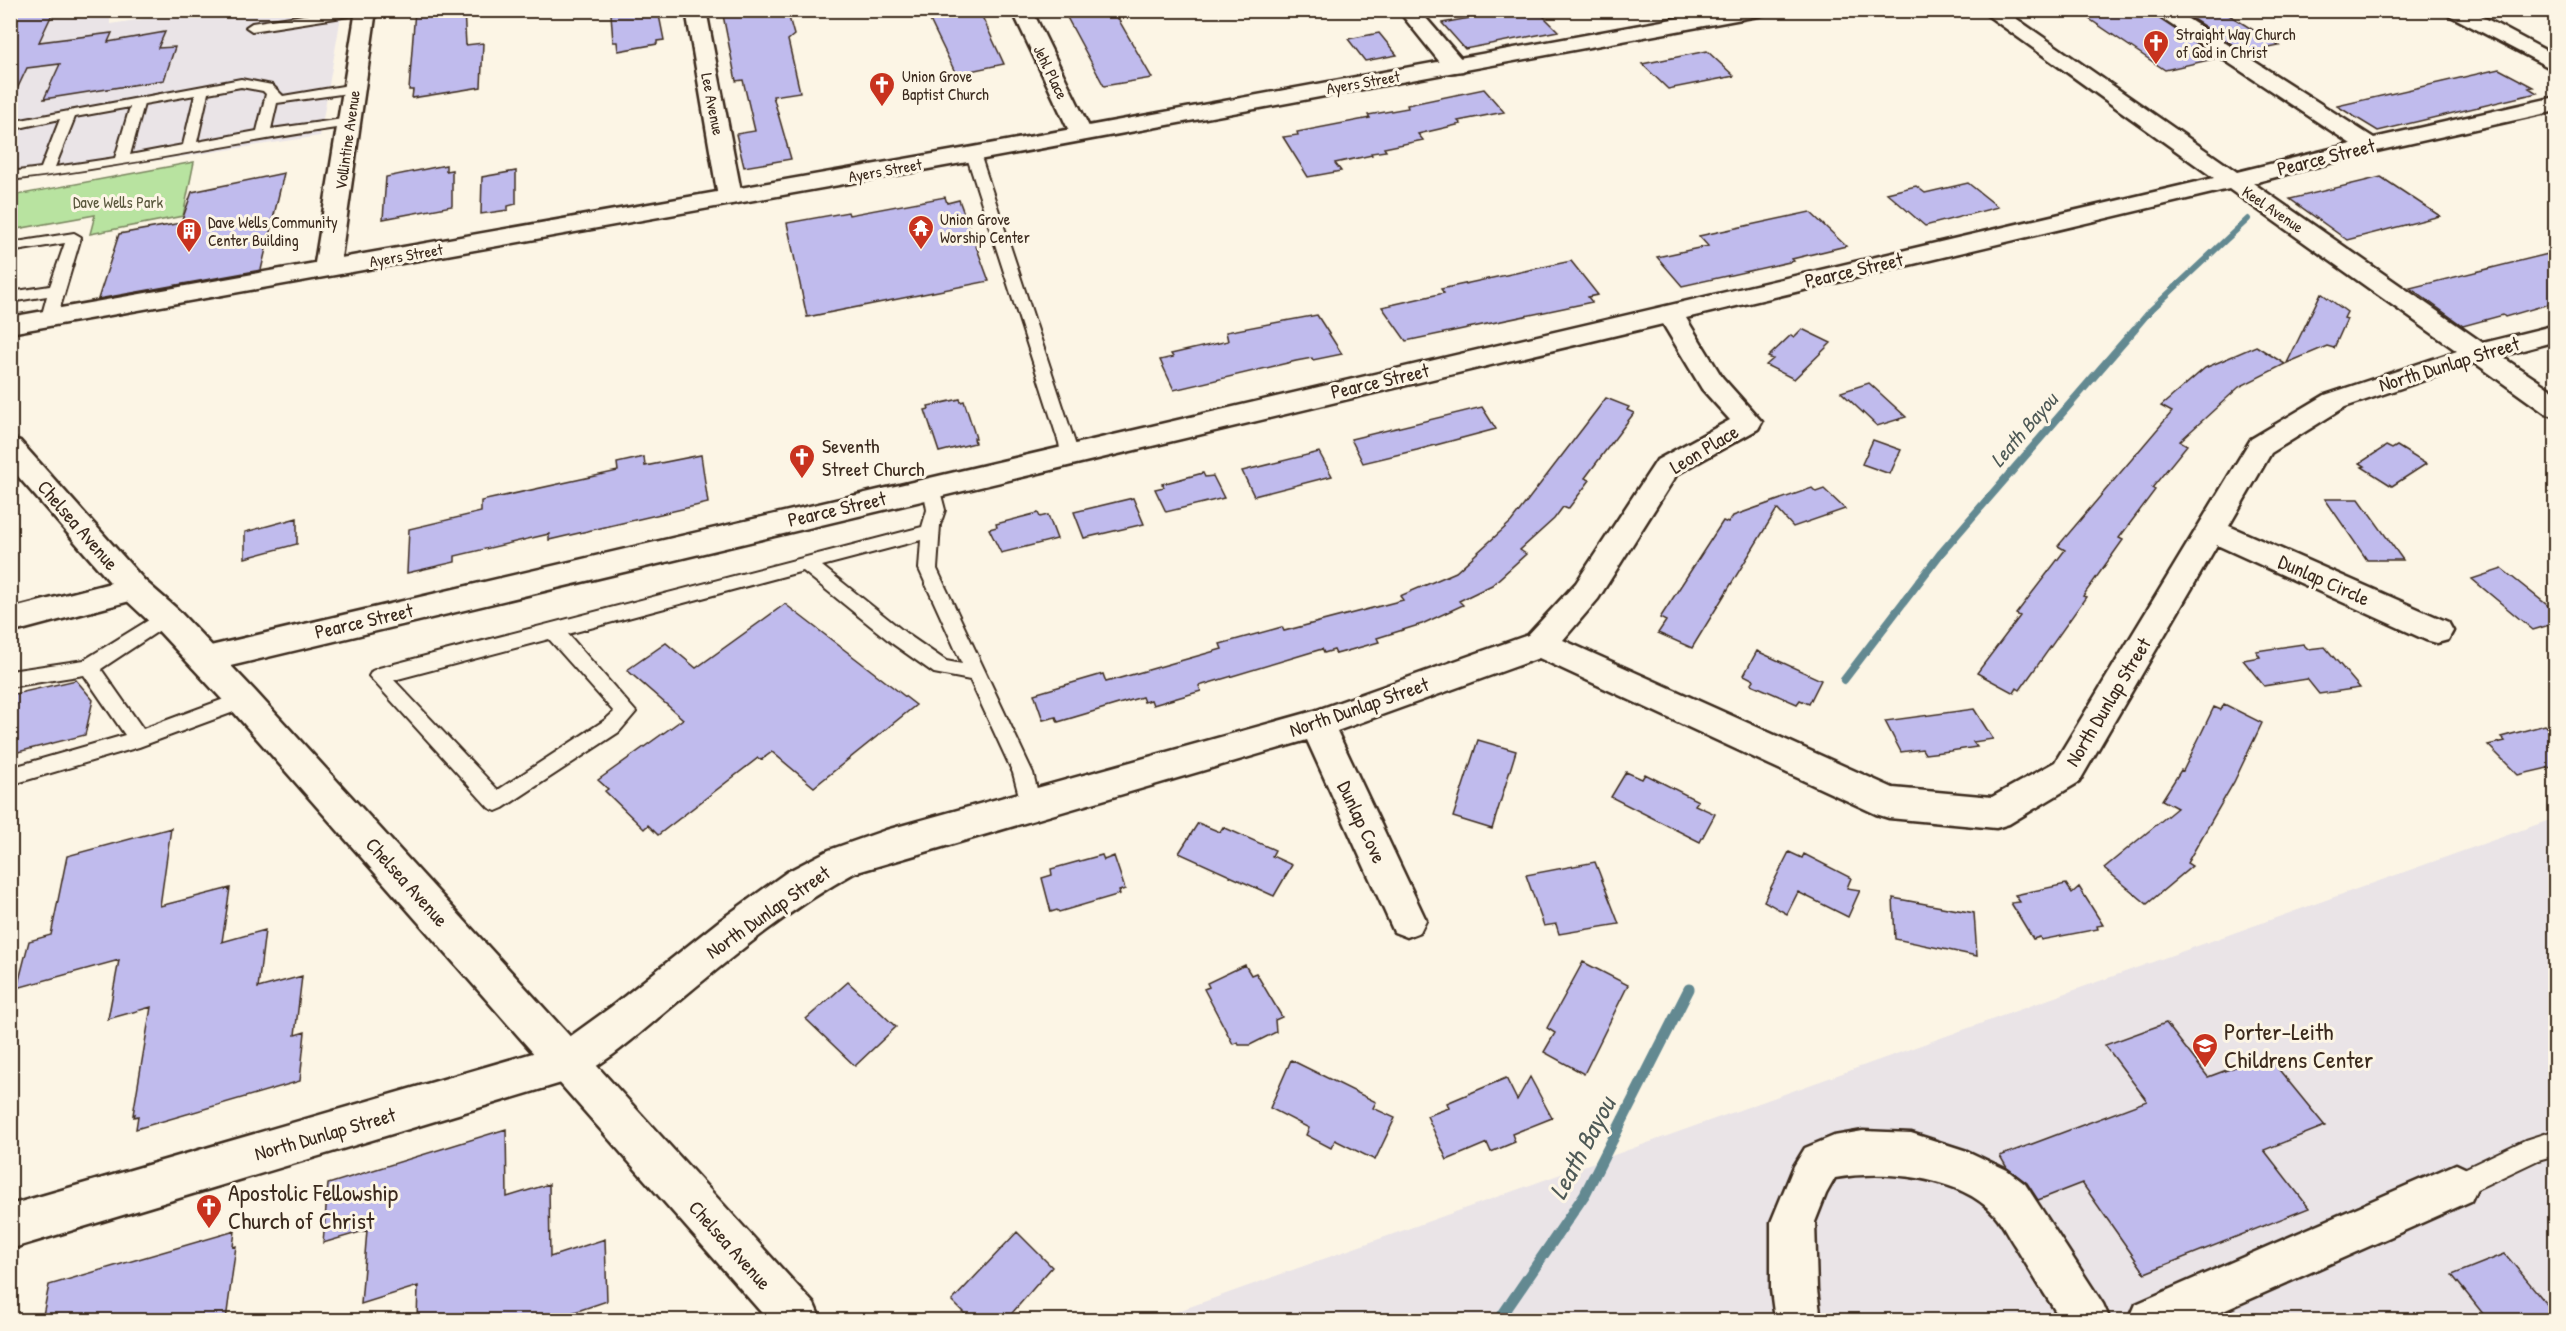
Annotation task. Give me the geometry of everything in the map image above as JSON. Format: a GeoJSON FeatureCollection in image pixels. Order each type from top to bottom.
{"type":"FeatureCollection","features":[{"type":"Feature","properties":{"kind":"street","name":"Vollintine Avenue"},"geometry":{"type":"LineString","coordinates":[[327,269],[355,88],[364,10]]}},
{"type":"Feature","properties":{"kind":"street","name":"Lee Avenue"},"geometry":{"type":"LineString","coordinates":[[696,10],[730,197]]}},
{"type":"Feature","properties":{"kind":"street","name":"Jehl Place"},"geometry":{"type":"LineString","coordinates":[[1022,10],[1081,133]]}},
{"type":"Feature","properties":{"kind":"street"},"geometry":{"type":"LineString","coordinates":[[1408,10],[1455,66]]}},
{"type":"Feature","properties":{"kind":"street","name":"Ayers Street"},"geometry":{"type":"LineString","coordinates":[[10,325],[1455,66],[1701,15],[1758,10]]}},
{"type":"Feature","properties":{"kind":"street","name":"Keel Avenue"},"geometry":{"type":"LineString","coordinates":[[1990,10],[2556,407]]}},
{"type":"Feature","properties":{"kind":"street"},"geometry":{"type":"LineString","coordinates":[[2159,10],[2370,146]]}},
{"type":"Feature","properties":{"kind":"street"},"geometry":{"type":"LineString","coordinates":[[2454,10],[2556,65]]}},
{"type":"Feature","properties":{"kind":"street","name":"Pearce Street"},"geometry":{"type":"LineString","coordinates":[[206,659],[2232,181],[2370,146],[2556,104]]}},
{"type":"Feature","properties":{"kind":"street","name":"Leon Place"},"geometry":{"type":"LineString","coordinates":[[1540,644],[1587,591],[1667,467],[1748,422],[1712,383],[1669,313]]}},
{"type":"Feature","properties":{"kind":"street","name":"North Dunlap Street"},"geometry":{"type":"LineString","coordinates":[[10,1227],[568,1062],[732,933],[800,884],[842,861],[1317,724],[1540,644],[1889,803],[1996,813],[2067,772],[2261,446],[2335,401],[2478,353],[2556,333]]}},
{"type":"Feature","properties":{"kind":"street","name":"Chelsea Avenue"},"geometry":{"type":"LineString","coordinates":[[10,448],[134,589],[206,659],[798,1320]]}},
{"type":"Feature","properties":{"kind":"street","name":"Dunlap Circle"},"geometry":{"type":"LineString","coordinates":[[2211,530],[2437,631]]}},
{"type":"Feature","properties":{"kind":"street"},"geometry":{"type":"LineString","coordinates":[[10,621],[134,589]]}},
{"type":"Feature","properties":{"kind":"street","name":"Dunlap Cove"},"geometry":{"type":"LineString","coordinates":[[1317,724],[1407,920]]}},
{"type":"Feature","properties":{"kind":"street"},"geometry":{"type":"LineString","coordinates":[[1798,1320],[1794,1290],[1793,1222],[1809,1181],[1820,1163],[1834,1157],[1863,1152],[1911,1154],[1939,1161],[1992,1185],[2010,1199],[2087,1320]]}},
{"type":"Feature","properties":{"kind":"street"},"geometry":{"type":"LineString","coordinates":[[2152,1320],[2456,1186]]}},
{"type":"Feature","properties":{"kind":"lane"},"geometry":{"type":"LineString","coordinates":[[252,27],[364,10]]}},
{"type":"Feature","properties":{"kind":"lane"},"geometry":{"type":"LineString","coordinates":[[10,126],[249,83],[267,88],[280,100],[355,88]]}},
{"type":"Feature","properties":{"kind":"lane"},"geometry":{"type":"LineString","coordinates":[[189,148],[202,91]]}},
{"type":"Feature","properties":{"kind":"lane"},"geometry":{"type":"LineString","coordinates":[[263,135],[272,94]]}},
{"type":"Feature","properties":{"kind":"lane"},"geometry":{"type":"LineString","coordinates":[[121,161],[138,102]]}},
{"type":"Feature","properties":{"kind":"lane"},"geometry":{"type":"LineString","coordinates":[[46,172],[69,114]]}},
{"type":"Feature","properties":{"kind":"lane"},"geometry":{"type":"LineString","coordinates":[[10,176],[121,161],[350,122]]}},
{"type":"Feature","properties":{"kind":"lane"},"geometry":{"type":"LineString","coordinates":[[973,154],[1067,443],[1068,455]]}},
{"type":"Feature","properties":{"kind":"lane"},"geometry":{"type":"LineString","coordinates":[[10,248],[74,237],[49,318]]}},
{"type":"Feature","properties":{"kind":"lane"},"geometry":{"type":"LineString","coordinates":[[10,297],[56,290]]}},
{"type":"Feature","properties":{"kind":"lane"},"geometry":{"type":"LineString","coordinates":[[932,487],[936,510],[931,531],[928,569],[1023,773],[1030,805]]}},
{"type":"Feature","properties":{"kind":"lane"},"geometry":{"type":"LineString","coordinates":[[554,631],[626,712],[612,726],[496,802],[379,676],[931,531]]}},
{"type":"Feature","properties":{"kind":"lane"},"geometry":{"type":"LineString","coordinates":[[806,564],[900,639],[941,668],[975,673]]}},
{"type":"Feature","properties":{"kind":"lane"},"geometry":{"type":"LineString","coordinates":[[10,679],[89,667],[165,617]]}},
{"type":"Feature","properties":{"kind":"lane"},"geometry":{"type":"LineString","coordinates":[[89,667],[139,739]]}},
{"type":"Feature","properties":{"kind":"lane"},"geometry":{"type":"LineString","coordinates":[[10,777],[139,739],[243,700]]}},
{"type":"Feature","properties":{"kind":"lane"},"geometry":{"type":"LineString","coordinates":[[2456,1186],[2534,1149],[2556,1142]]}},
{"type":"Feature","properties":{"kind":"shaded area"},"geometry":{"type":"Polygon","coordinates":[[[10,11],[110,11],[110,24],[196,11],[342,11],[320,136],[11,182],[10,11]]]}},
{"type":"Feature","properties":{"kind":"shaded area","name":"Porter-Leith Childrens Center"},"geometry":{"type":"Polygon","coordinates":[[[2555,818],[2555,1320],[1153,1320],[2555,818]]]}},
{"type":"Feature","properties":{"kind":"green space","name":"Dave Wells Park"},"geometry":{"type":"Polygon","coordinates":[[[194,162],[183,216],[90,234],[95,215],[11,230],[11,196],[194,162]]]}},
{"type":"Feature","properties":{"kind":"building"},"geometry":{"type":"Polygon","coordinates":[[[10,10],[54,10],[39,42],[112,33],[108,42],[165,32],[158,48],[175,47],[164,80],[44,99],[60,64],[27,68],[10,104],[10,10]]]}},
{"type":"Feature","properties":{"kind":"building"},"geometry":{"type":"Polygon","coordinates":[[[415,10],[464,10],[466,45],[483,43],[481,87],[412,98],[413,90],[409,90],[415,10]]]}},
{"type":"Feature","properties":{"kind":"building"},"geometry":{"type":"Polygon","coordinates":[[[636,10],[658,10],[664,40],[657,41],[657,44],[618,51],[617,42],[613,42],[611,14],[636,10]]]}},
{"type":"Feature","properties":{"kind":"building"},"geometry":{"type":"Polygon","coordinates":[[[722,10],[787,10],[794,35],[788,40],[800,92],[773,96],[791,159],[744,167],[736,134],[755,131],[743,80],[736,81],[722,10]]]}},
{"type":"Feature","properties":{"kind":"building"},"geometry":{"type":"Polygon","coordinates":[[[925,10],[979,10],[1004,64],[956,74],[925,10]]]}},
{"type":"Feature","properties":{"kind":"building"},"geometry":{"type":"Polygon","coordinates":[[[1063,10],[1113,10],[1152,78],[1104,86],[1063,10]]]}},
{"type":"Feature","properties":{"kind":"building"},"geometry":{"type":"Polygon","coordinates":[[[1513,10],[1537,10],[1558,31],[1465,49],[1442,23],[1513,10]]]}},
{"type":"Feature","properties":{"kind":"building"},"geometry":{"type":"Polygon","coordinates":[[[2076,10],[2147,10],[2218,58],[2165,70],[2076,10]]]}},
{"type":"Feature","properties":{"kind":"building"},"geometry":{"type":"Polygon","coordinates":[[[2179,10],[2221,10],[2279,46],[2245,53],[2179,10]]]}},
{"type":"Feature","properties":{"kind":"building"},"geometry":{"type":"Polygon","coordinates":[[[1379,33],[1397,55],[1365,61],[1348,39],[1379,33]]]}},
{"type":"Feature","properties":{"kind":"building"},"geometry":{"type":"Polygon","coordinates":[[[1707,51],[1734,76],[1668,89],[1642,64],[1707,51]]]}},
{"type":"Feature","properties":{"kind":"building"},"geometry":{"type":"Polygon","coordinates":[[[2499,69],[2533,87],[2529,88],[2537,93],[2378,131],[2337,106],[2499,69]]]}},
{"type":"Feature","properties":{"kind":"building"},"geometry":{"type":"Polygon","coordinates":[[[1484,89],[1504,112],[1458,121],[1461,124],[1418,134],[1423,140],[1384,148],[1386,151],[1335,163],[1341,171],[1308,177],[1283,137],[1298,135],[1297,132],[1370,118],[1368,115],[1408,108],[1407,105],[1484,89]]]}},
{"type":"Feature","properties":{"kind":"building"},"geometry":{"type":"Polygon","coordinates":[[[446,165],[446,171],[452,170],[452,206],[383,219],[386,177],[446,165]]]}},
{"type":"Feature","properties":{"kind":"building"},"geometry":{"type":"Polygon","coordinates":[[[516,171],[516,204],[508,206],[508,210],[481,214],[482,177],[516,171]]]}},
{"type":"Feature","properties":{"kind":"building","name":"Dave Wells Community Center Building"},"geometry":{"type":"Polygon","coordinates":[[[284,173],[261,270],[98,299],[119,234],[181,223],[192,192],[284,173]]]}},
{"type":"Feature","properties":{"kind":"building"},"geometry":{"type":"Polygon","coordinates":[[[2381,177],[2440,216],[2347,240],[2290,199],[2381,177]]]}},
{"type":"Feature","properties":{"kind":"building"},"geometry":{"type":"Polygon","coordinates":[[[1968,183],[1998,207],[1925,226],[1887,193],[1916,186],[1925,193],[1968,183]]]}},
{"type":"Feature","properties":{"kind":"building"},"geometry":{"type":"Polygon","coordinates":[[[945,197],[947,203],[959,200],[989,281],[807,317],[787,223],[848,212],[849,215],[945,197]]]}},
{"type":"Feature","properties":{"kind":"building"},"geometry":{"type":"Polygon","coordinates":[[[1810,212],[1846,246],[1792,259],[1794,261],[1682,286],[1657,257],[1708,246],[1699,236],[1810,212]]]}},
{"type":"Feature","properties":{"kind":"building"},"geometry":{"type":"Polygon","coordinates":[[[2556,252],[2556,302],[2505,317],[2503,315],[2463,326],[2410,288],[2556,252]]]}},
{"type":"Feature","properties":{"kind":"building"},"geometry":{"type":"Polygon","coordinates":[[[1571,261],[1598,295],[1588,297],[1592,302],[1406,341],[1382,307],[1444,293],[1441,289],[1571,261]]]}},
{"type":"Feature","properties":{"kind":"building"},"geometry":{"type":"Polygon","coordinates":[[[2321,293],[2347,312],[2344,318],[2347,319],[2334,348],[2327,346],[2287,363],[2321,293]]]}},
{"type":"Feature","properties":{"kind":"building"},"geometry":{"type":"Polygon","coordinates":[[[1317,315],[1342,354],[1296,361],[1174,390],[1160,360],[1173,357],[1171,354],[1228,341],[1226,332],[1317,315]]]}},
{"type":"Feature","properties":{"kind":"building"},"geometry":{"type":"Polygon","coordinates":[[[1802,329],[1831,343],[1794,379],[1766,365],[1773,359],[1768,357],[1791,335],[1794,337],[1802,329]]]}},
{"type":"Feature","properties":{"kind":"building"},"geometry":{"type":"Polygon","coordinates":[[[2256,346],[2285,364],[2239,387],[2180,441],[2187,445],[2152,488],[2155,490],[2119,538],[2123,540],[2083,596],[2086,597],[2020,690],[2017,688],[2014,693],[1977,673],[2020,616],[2016,614],[2065,550],[2058,546],[2172,412],[2161,406],[2205,368],[2256,346]]]}},
{"type":"Feature","properties":{"kind":"building"},"geometry":{"type":"Polygon","coordinates":[[[1869,383],[1906,417],[1877,426],[1841,392],[1869,383]]]}},
{"type":"Feature","properties":{"kind":"building"},"geometry":{"type":"Polygon","coordinates":[[[1606,398],[1629,407],[1627,410],[1634,413],[1585,478],[1590,480],[1568,509],[1563,507],[1554,519],[1520,550],[1526,554],[1492,585],[1459,601],[1463,605],[1422,624],[1377,638],[1379,642],[1336,654],[1334,650],[1324,653],[1322,649],[1199,686],[1201,691],[1153,705],[1151,700],[1144,702],[1142,697],[1058,722],[1056,717],[1043,720],[1034,694],[1103,674],[1106,682],[1222,649],[1220,644],[1282,627],[1284,631],[1403,600],[1400,596],[1456,572],[1511,522],[1606,398]]]}},
{"type":"Feature","properties":{"kind":"building"},"geometry":{"type":"Polygon","coordinates":[[[960,399],[961,402],[964,401],[976,438],[974,438],[975,443],[939,452],[925,410],[929,409],[928,406],[960,399]]]}},
{"type":"Feature","properties":{"kind":"building"},"geometry":{"type":"Polygon","coordinates":[[[1482,407],[1496,429],[1417,450],[1363,463],[1351,439],[1482,407]]]}},
{"type":"Feature","properties":{"kind":"building"},"geometry":{"type":"Polygon","coordinates":[[[1873,440],[1901,450],[1890,474],[1862,464],[1873,440]]]}},
{"type":"Feature","properties":{"kind":"building"},"geometry":{"type":"Polygon","coordinates":[[[2386,446],[2392,449],[2397,446],[2426,464],[2392,486],[2362,467],[2365,466],[2360,463],[2386,446]]]}},
{"type":"Feature","properties":{"kind":"building"},"geometry":{"type":"Polygon","coordinates":[[[1319,452],[1332,476],[1254,496],[1242,471],[1319,452]]]}},
{"type":"Feature","properties":{"kind":"building"},"geometry":{"type":"Polygon","coordinates":[[[701,455],[708,503],[549,540],[549,534],[455,556],[455,562],[407,573],[409,529],[481,512],[481,501],[618,471],[617,463],[644,457],[645,466],[701,455]]]}},
{"type":"Feature","properties":{"kind":"building"},"geometry":{"type":"Polygon","coordinates":[[[1203,473],[1205,477],[1213,476],[1224,498],[1166,512],[1155,489],[1164,487],[1162,484],[1203,473]]]}},
{"type":"Feature","properties":{"kind":"building"},"geometry":{"type":"Polygon","coordinates":[[[1812,488],[1816,492],[1824,489],[1845,509],[1793,527],[1777,509],[1692,648],[1658,633],[1666,621],[1660,618],[1723,521],[1728,523],[1733,516],[1812,488]]]}},
{"type":"Feature","properties":{"kind":"building"},"geometry":{"type":"Polygon","coordinates":[[[1133,498],[1144,524],[1084,538],[1074,512],[1133,498]]]}},
{"type":"Feature","properties":{"kind":"building"},"geometry":{"type":"Polygon","coordinates":[[[2325,499],[2359,499],[2403,560],[2367,560],[2325,499]]]}},
{"type":"Feature","properties":{"kind":"building"},"geometry":{"type":"Polygon","coordinates":[[[1038,513],[1040,517],[1048,515],[1057,539],[1001,553],[989,529],[997,527],[996,524],[1038,513]]]}},
{"type":"Feature","properties":{"kind":"building"},"geometry":{"type":"Polygon","coordinates":[[[297,518],[297,544],[245,558],[245,532],[297,518]]]}},
{"type":"Feature","properties":{"kind":"building"},"geometry":{"type":"Polygon","coordinates":[[[2502,569],[2556,612],[2556,623],[2533,630],[2472,579],[2502,569]]]}},
{"type":"Feature","properties":{"kind":"building"},"geometry":{"type":"Polygon","coordinates":[[[785,604],[916,705],[814,787],[772,752],[761,760],[758,758],[658,835],[648,825],[644,829],[605,791],[608,789],[598,780],[683,719],[627,670],[666,643],[696,668],[785,604]]]}},
{"type":"Feature","properties":{"kind":"building"},"geometry":{"type":"Polygon","coordinates":[[[2303,644],[2308,649],[2325,647],[2360,688],[2319,694],[2307,679],[2264,686],[2243,660],[2260,657],[2256,651],[2303,644]]]}},
{"type":"Feature","properties":{"kind":"building"},"geometry":{"type":"Polygon","coordinates":[[[1757,651],[1821,680],[1809,704],[1800,700],[1797,704],[1751,684],[1754,680],[1744,675],[1757,651]]]}},
{"type":"Feature","properties":{"kind":"building"},"geometry":{"type":"Polygon","coordinates":[[[76,680],[93,700],[85,735],[10,754],[10,695],[76,680]]]}},
{"type":"Feature","properties":{"kind":"building"},"geometry":{"type":"Polygon","coordinates":[[[2224,704],[2262,723],[2234,782],[2187,863],[2192,866],[2147,904],[2104,868],[2177,808],[2162,800],[2181,770],[2183,771],[2214,707],[2221,710],[2224,704]]]}},
{"type":"Feature","properties":{"kind":"building"},"geometry":{"type":"Polygon","coordinates":[[[1974,709],[1993,739],[1973,742],[1977,747],[1950,751],[1925,754],[1922,749],[1901,752],[1885,721],[1974,709]]]}},
{"type":"Feature","properties":{"kind":"building"},"geometry":{"type":"Polygon","coordinates":[[[2545,725],[2556,735],[2556,766],[2518,775],[2488,745],[2505,741],[2501,737],[2545,725]]]}},
{"type":"Feature","properties":{"kind":"building"},"geometry":{"type":"Polygon","coordinates":[[[1478,740],[1516,751],[1492,829],[1453,817],[1478,740]]]}},
{"type":"Feature","properties":{"kind":"building"},"geometry":{"type":"Polygon","coordinates":[[[1626,772],[1642,779],[1645,774],[1698,801],[1695,805],[1715,814],[1700,842],[1611,797],[1626,772]]]}},
{"type":"Feature","properties":{"kind":"building"},"geometry":{"type":"Polygon","coordinates":[[[1198,823],[1220,832],[1223,827],[1275,850],[1272,856],[1292,865],[1274,896],[1179,853],[1198,823]]]}},
{"type":"Feature","properties":{"kind":"building"},"geometry":{"type":"Polygon","coordinates":[[[171,828],[160,906],[230,888],[222,942],[265,930],[258,988],[302,976],[295,1035],[305,1032],[300,1081],[136,1129],[138,1116],[133,1115],[151,1007],[108,1019],[119,960],[17,988],[29,941],[51,935],[67,856],[171,828]]]}},
{"type":"Feature","properties":{"kind":"building"},"geometry":{"type":"Polygon","coordinates":[[[1789,852],[1802,858],[1804,854],[1851,878],[1847,888],[1860,890],[1848,917],[1798,892],[1787,914],[1764,901],[1789,852]]]}},
{"type":"Feature","properties":{"kind":"building"},"geometry":{"type":"Polygon","coordinates":[[[1102,855],[1104,860],[1114,856],[1125,889],[1119,891],[1120,894],[1059,912],[1057,910],[1051,912],[1042,878],[1052,875],[1051,869],[1102,855]]]}},
{"type":"Feature","properties":{"kind":"building"},"geometry":{"type":"Polygon","coordinates":[[[1595,862],[1619,924],[1559,934],[1556,924],[1544,926],[1526,875],[1595,862]]]}},
{"type":"Feature","properties":{"kind":"building"},"geometry":{"type":"Polygon","coordinates":[[[2066,884],[2072,893],[2079,887],[2103,925],[2097,926],[2098,929],[2041,940],[2040,937],[2033,939],[2011,903],[2020,902],[2015,895],[2066,884]]]}},
{"type":"Feature","properties":{"kind":"building"},"geometry":{"type":"Polygon","coordinates":[[[1893,898],[1974,913],[1977,956],[1895,939],[1893,898]]]}},
{"type":"Feature","properties":{"kind":"building"},"geometry":{"type":"Polygon","coordinates":[[[1583,962],[1628,985],[1584,1074],[1544,1052],[1555,1033],[1547,1028],[1583,962]]]}},
{"type":"Feature","properties":{"kind":"building"},"geometry":{"type":"Polygon","coordinates":[[[1245,965],[1251,975],[1256,973],[1282,1017],[1275,1020],[1276,1032],[1250,1045],[1239,1045],[1238,1042],[1233,1044],[1204,989],[1209,987],[1207,983],[1245,965]]]}},
{"type":"Feature","properties":{"kind":"building"},"geometry":{"type":"Polygon","coordinates":[[[848,982],[896,1027],[855,1066],[806,1019],[848,982]]]}},
{"type":"Feature","properties":{"kind":"building"},"geometry":{"type":"Polygon","coordinates":[[[2166,1023],[2208,1077],[2267,1055],[2325,1126],[2264,1150],[2309,1208],[2145,1273],[2082,1183],[2038,1200],[2027,1183],[2007,1168],[2000,1156],[2147,1101],[2105,1045],[2166,1023]]]}},
{"type":"Feature","properties":{"kind":"building"},"geometry":{"type":"Polygon","coordinates":[[[1291,1060],[1376,1102],[1373,1108],[1395,1118],[1375,1160],[1335,1140],[1331,1148],[1306,1135],[1309,1128],[1270,1108],[1291,1060]]]}},
{"type":"Feature","properties":{"kind":"building"},"geometry":{"type":"Polygon","coordinates":[[[1530,1077],[1552,1118],[1512,1134],[1515,1142],[1491,1152],[1487,1143],[1447,1160],[1427,1116],[1449,1108],[1447,1103],[1506,1078],[1517,1100],[1530,1077]]]}},
{"type":"Feature","properties":{"kind":"building"},"geometry":{"type":"Polygon","coordinates":[[[506,1129],[507,1197],[549,1184],[550,1257],[605,1239],[607,1301],[551,1320],[417,1320],[418,1286],[361,1304],[367,1230],[323,1243],[328,1184],[506,1129]]]}},
{"type":"Feature","properties":{"kind":"building"},"geometry":{"type":"Polygon","coordinates":[[[235,1231],[233,1247],[236,1246],[226,1320],[42,1320],[49,1285],[235,1231]]]}},
{"type":"Feature","properties":{"kind":"building"},"geometry":{"type":"Polygon","coordinates":[[[1017,1232],[1052,1267],[1006,1320],[971,1320],[952,1301],[1017,1232]]]}},
{"type":"Feature","properties":{"kind":"building"},"geometry":{"type":"Polygon","coordinates":[[[2505,1254],[2556,1315],[2556,1320],[2488,1320],[2452,1275],[2505,1254]]]}},
{"type":"Feature","properties":{"kind":"waterway","name":"Leath Bayou"},"geometry":{"type":"LineString","coordinates":[[2134,330],[2151,310],[2248,219]]}},
{"type":"Feature","properties":{"kind":"waterway","name":"Leath Bayou"},"geometry":{"type":"LineString","coordinates":[[1844,680],[1941,553],[2135,329]]}},
{"type":"Feature","properties":{"kind":"waterway","name":"Leath Bayou"},"geometry":{"type":"LineString","coordinates":[[1499,1320],[1585,1194],[1689,989]]}},
{"type":"Feature","properties":{"kind":"place","name":"Straight Way Church of God in Christ"},"geometry":{"type":"Point","coordinates":[2156,66]}},
{"type":"Feature","properties":{"kind":"place","name":"Union Grove Baptist Church"},"geometry":{"type":"Point","coordinates":[882,108]}},
{"type":"Feature","properties":{"kind":"place","name":"Union Grove Worship Center"},"geometry":{"type":"Point","coordinates":[921,251]}},
{"type":"Feature","properties":{"kind":"place","name":"Dave Wells Community Center Building"},"geometry":{"type":"Point","coordinates":[189,254]}},
{"type":"Feature","properties":{"kind":"place","name":"Seventh Street Church"},"geometry":{"type":"Point","coordinates":[802,480]}},
{"type":"Feature","properties":{"kind":"place","name":"Porter-Leith Childrens Center"},"geometry":{"type":"Point","coordinates":[2205,1069]}},
{"type":"Feature","properties":{"kind":"place","name":"Apostolic Fellowship Church of Christ"},"geometry":{"type":"Point","coordinates":[209,1230]}}]}
